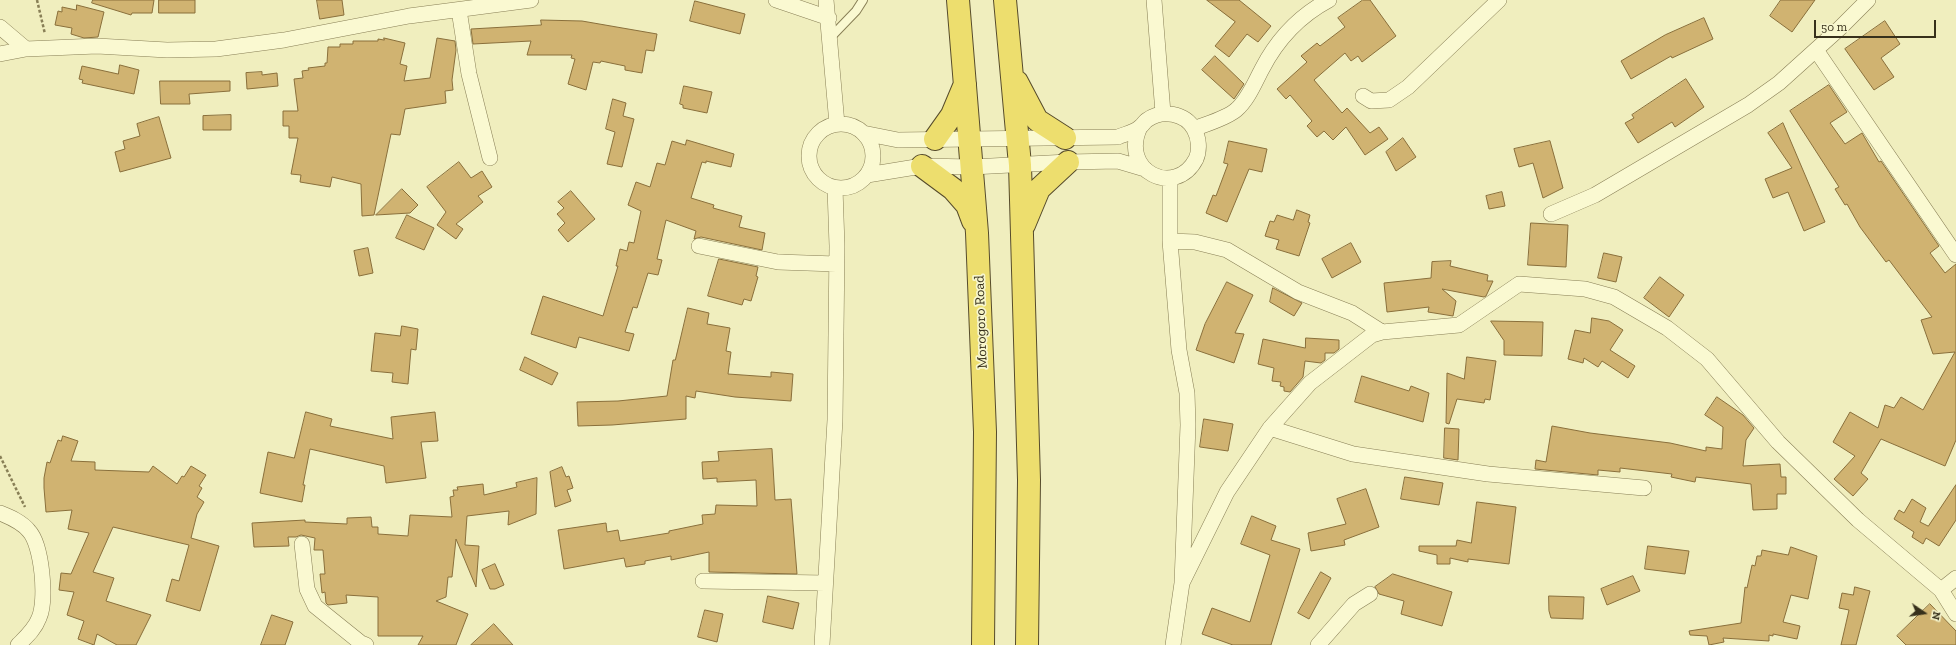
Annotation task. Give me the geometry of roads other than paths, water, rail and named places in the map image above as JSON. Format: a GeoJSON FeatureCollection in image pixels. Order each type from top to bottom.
{"type":"FeatureCollection","features":[{"type":"Feature","properties":{"kind":"highway","name":"Morogoro Road"},"geometry":{"type":"LineString","coordinates":[[958,0],[966,82],[977,234],[985,432],[983,645]]}},
{"type":"Feature","properties":{"kind":"highway"},"geometry":{"type":"LineString","coordinates":[[1005,0],[1019,138],[1020,165],[1029,480],[1027,645]]}},
{"type":"Feature","properties":{"kind":"highway"},"geometry":{"type":"LineString","coordinates":[[1013,74],[1037,120],[1066,138]]}},
{"type":"Feature","properties":{"kind":"highway"},"geometry":{"type":"LineString","coordinates":[[935,139],[952,115],[966,82]]}},
{"type":"Feature","properties":{"kind":"highway"},"geometry":{"type":"LineString","coordinates":[[1022,231],[1039,190],[1068,162]]}},
{"type":"Feature","properties":{"kind":"highway"},"geometry":{"type":"LineString","coordinates":[[922,166],[953,189],[968,204],[977,234]]}},
{"type":"Feature","properties":{"kind":"street"},"geometry":{"type":"LineString","coordinates":[[0,54],[26,49],[96,46],[167,50],[216,49],[284,40],[409,16],[531,0]]}},
{"type":"Feature","properties":{"kind":"street"},"geometry":{"type":"LineString","coordinates":[[776,0],[829,18]]}},
{"type":"Feature","properties":{"kind":"street"},"geometry":{"type":"LineString","coordinates":[[826,0],[831,37],[837,124]]}},
{"type":"Feature","properties":{"kind":"street"},"geometry":{"type":"LineString","coordinates":[[1154,0],[1163,113]]}},
{"type":"Feature","properties":{"kind":"street"},"geometry":{"type":"LineString","coordinates":[[1194,129],[1236,111],[1248,96],[1264,64],[1282,36],[1297,20],[1329,0]]}},
{"type":"Feature","properties":{"kind":"street"},"geometry":{"type":"LineString","coordinates":[[1363,96],[1371,101],[1389,100],[1408,87],[1499,0]]}},
{"type":"Feature","properties":{"kind":"street"},"geometry":{"type":"LineString","coordinates":[[1551,214],[1595,195],[1736,113],[1779,83],[1868,0]]}},
{"type":"Feature","properties":{"kind":"street"},"geometry":{"type":"LineString","coordinates":[[459,10],[468,74],[490,158]]}},
{"type":"Feature","properties":{"kind":"street"},"geometry":{"type":"LineString","coordinates":[[0,27],[26,49]]}},
{"type":"Feature","properties":{"kind":"street"},"geometry":{"type":"LineString","coordinates":[[1816,50],[1956,255]]}},
{"type":"Feature","properties":{"kind":"street"},"geometry":{"type":"LineString","coordinates":[[1163,113],[1181,117],[1194,129],[1198,142],[1197,156],[1187,171],[1170,178],[1152,174],[1145,169],[1118,161],[972,167],[922,166],[867,175],[853,186],[835,188],[819,180],[813,173],[809,155],[815,138],[828,127],[837,124],[855,128],[863,133],[898,140],[1118,137],[1140,127],[1146,120],[1163,113]]}},
{"type":"Feature","properties":{"kind":"street"},"geometry":{"type":"LineString","coordinates":[[1140,127],[1135,145],[1136,154],[1145,169]]}},
{"type":"Feature","properties":{"kind":"street"},"geometry":{"type":"LineString","coordinates":[[863,133],[872,148],[873,157],[867,175]]}},
{"type":"Feature","properties":{"kind":"street"},"geometry":{"type":"LineString","coordinates":[[1170,178],[1170,241],[1179,350],[1187,393],[1188,425],[1182,583],[1173,645]]}},
{"type":"Feature","properties":{"kind":"street"},"geometry":{"type":"LineString","coordinates":[[822,645],[835,420],[835,188]]}},
{"type":"Feature","properties":{"kind":"street"},"geometry":{"type":"LineString","coordinates":[[1170,241],[1195,242],[1227,250],[1298,292],[1352,314],[1382,332]]}},
{"type":"Feature","properties":{"kind":"street"},"geometry":{"type":"LineString","coordinates":[[699,246],[778,262],[836,264]]}},
{"type":"Feature","properties":{"kind":"street"},"geometry":{"type":"LineString","coordinates":[[1182,583],[1227,492],[1270,428],[1310,383],[1364,340],[1382,332],[1459,325],[1519,284],[1585,289],[1614,297],[1667,328],[1707,359],[1778,442],[1858,520],[1941,590],[1956,614]]}},
{"type":"Feature","properties":{"kind":"street"},"geometry":{"type":"LineString","coordinates":[[1270,428],[1353,454],[1488,474],[1644,488]]}},
{"type":"Feature","properties":{"kind":"street"},"geometry":{"type":"LineString","coordinates":[[0,513],[13,518],[29,531],[38,547],[42,606],[40,618],[33,629],[18,645]]}},
{"type":"Feature","properties":{"kind":"street"},"geometry":{"type":"LineString","coordinates":[[302,544],[307,589],[315,606],[360,643],[366,645]]}},
{"type":"Feature","properties":{"kind":"street"},"geometry":{"type":"LineString","coordinates":[[1941,590],[1956,578]]}},
{"type":"Feature","properties":{"kind":"street"},"geometry":{"type":"LineString","coordinates":[[703,581],[825,583]]}},
{"type":"Feature","properties":{"kind":"street"},"geometry":{"type":"LineString","coordinates":[[1318,645],[1354,604],[1370,594]]}},
{"type":"Feature","properties":{"kind":"lane"},"geometry":{"type":"LineString","coordinates":[[831,37],[856,11],[863,0]]}}]}
